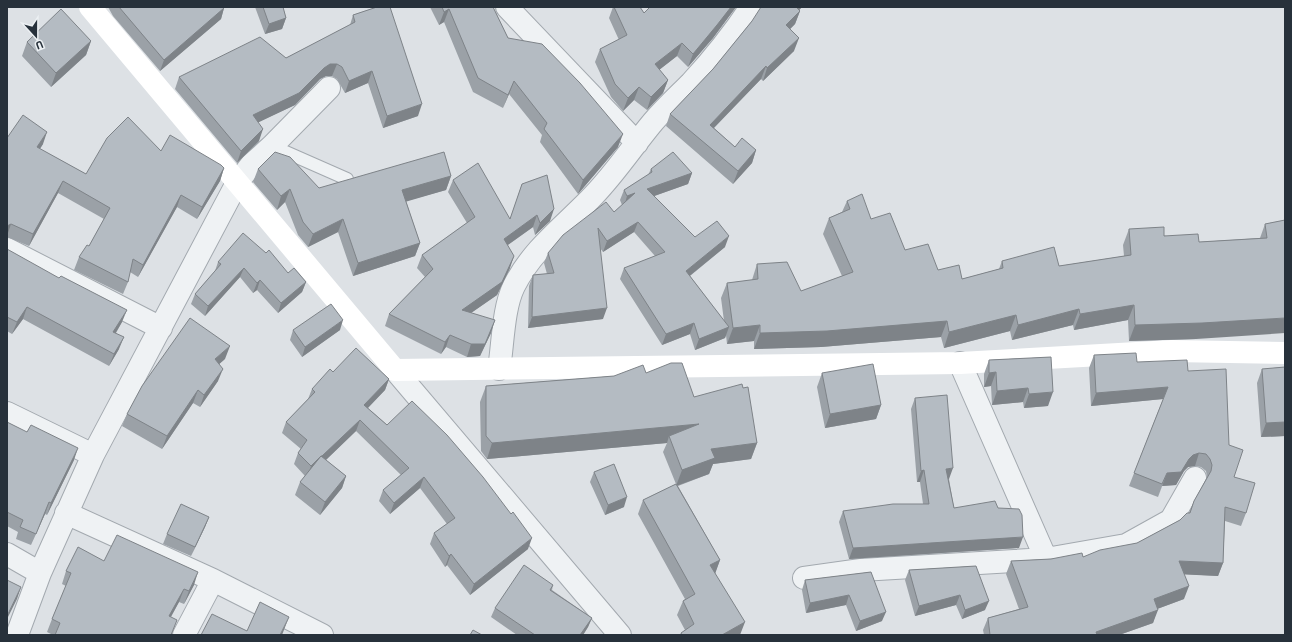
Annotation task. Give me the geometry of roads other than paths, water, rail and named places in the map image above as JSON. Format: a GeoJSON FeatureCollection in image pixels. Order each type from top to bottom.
{"type":"FeatureCollection","features":[{"type":"Feature","properties":{"kind":"street"},"geometry":{"type":"LineString","coordinates":[[90,7],[395,370],[609,630]]}},
{"type":"Feature","properties":{"kind":"street"},"geometry":{"type":"LineString","coordinates":[[507,7],[637,143]]}},
{"type":"Feature","properties":{"kind":"street"},"geometry":{"type":"LineString","coordinates":[[499,369],[509,302],[514,287],[522,273],[541,246],[593,196],[653,122],[691,82],[732,34],[751,7]]}},
{"type":"Feature","properties":{"kind":"street"},"geometry":{"type":"LineString","coordinates":[[17,635],[40,573],[66,513],[94,455],[237,183],[251,165],[272,146],[329,88]]}},
{"type":"Feature","properties":{"kind":"street"},"geometry":{"type":"LineString","coordinates":[[7,249],[161,328]]}},
{"type":"Feature","properties":{"kind":"street"},"geometry":{"type":"LineString","coordinates":[[395,370],[960,363],[1172,351],[1285,353]]}},
{"type":"Feature","properties":{"kind":"street"},"geometry":{"type":"LineString","coordinates":[[960,363],[1046,559]]}},
{"type":"Feature","properties":{"kind":"street"},"geometry":{"type":"LineString","coordinates":[[7,413],[94,455]]}},
{"type":"Feature","properties":{"kind":"street"},"geometry":{"type":"LineString","coordinates":[[804,578],[861,570],[1046,559],[1126,546],[1171,520],[1195,478]]}},
{"type":"Feature","properties":{"kind":"street"},"geometry":{"type":"LineString","coordinates":[[66,513],[213,580],[314,633]]}},
{"type":"Feature","properties":{"kind":"street"},"geometry":{"type":"LineString","coordinates":[[7,554],[40,573]]}},
{"type":"Feature","properties":{"kind":"street"},"geometry":{"type":"LineString","coordinates":[[184,635],[213,580]]}},
{"type":"Feature","properties":{"kind":"lane"},"geometry":{"type":"LineString","coordinates":[[272,146],[347,179]]}}]}
